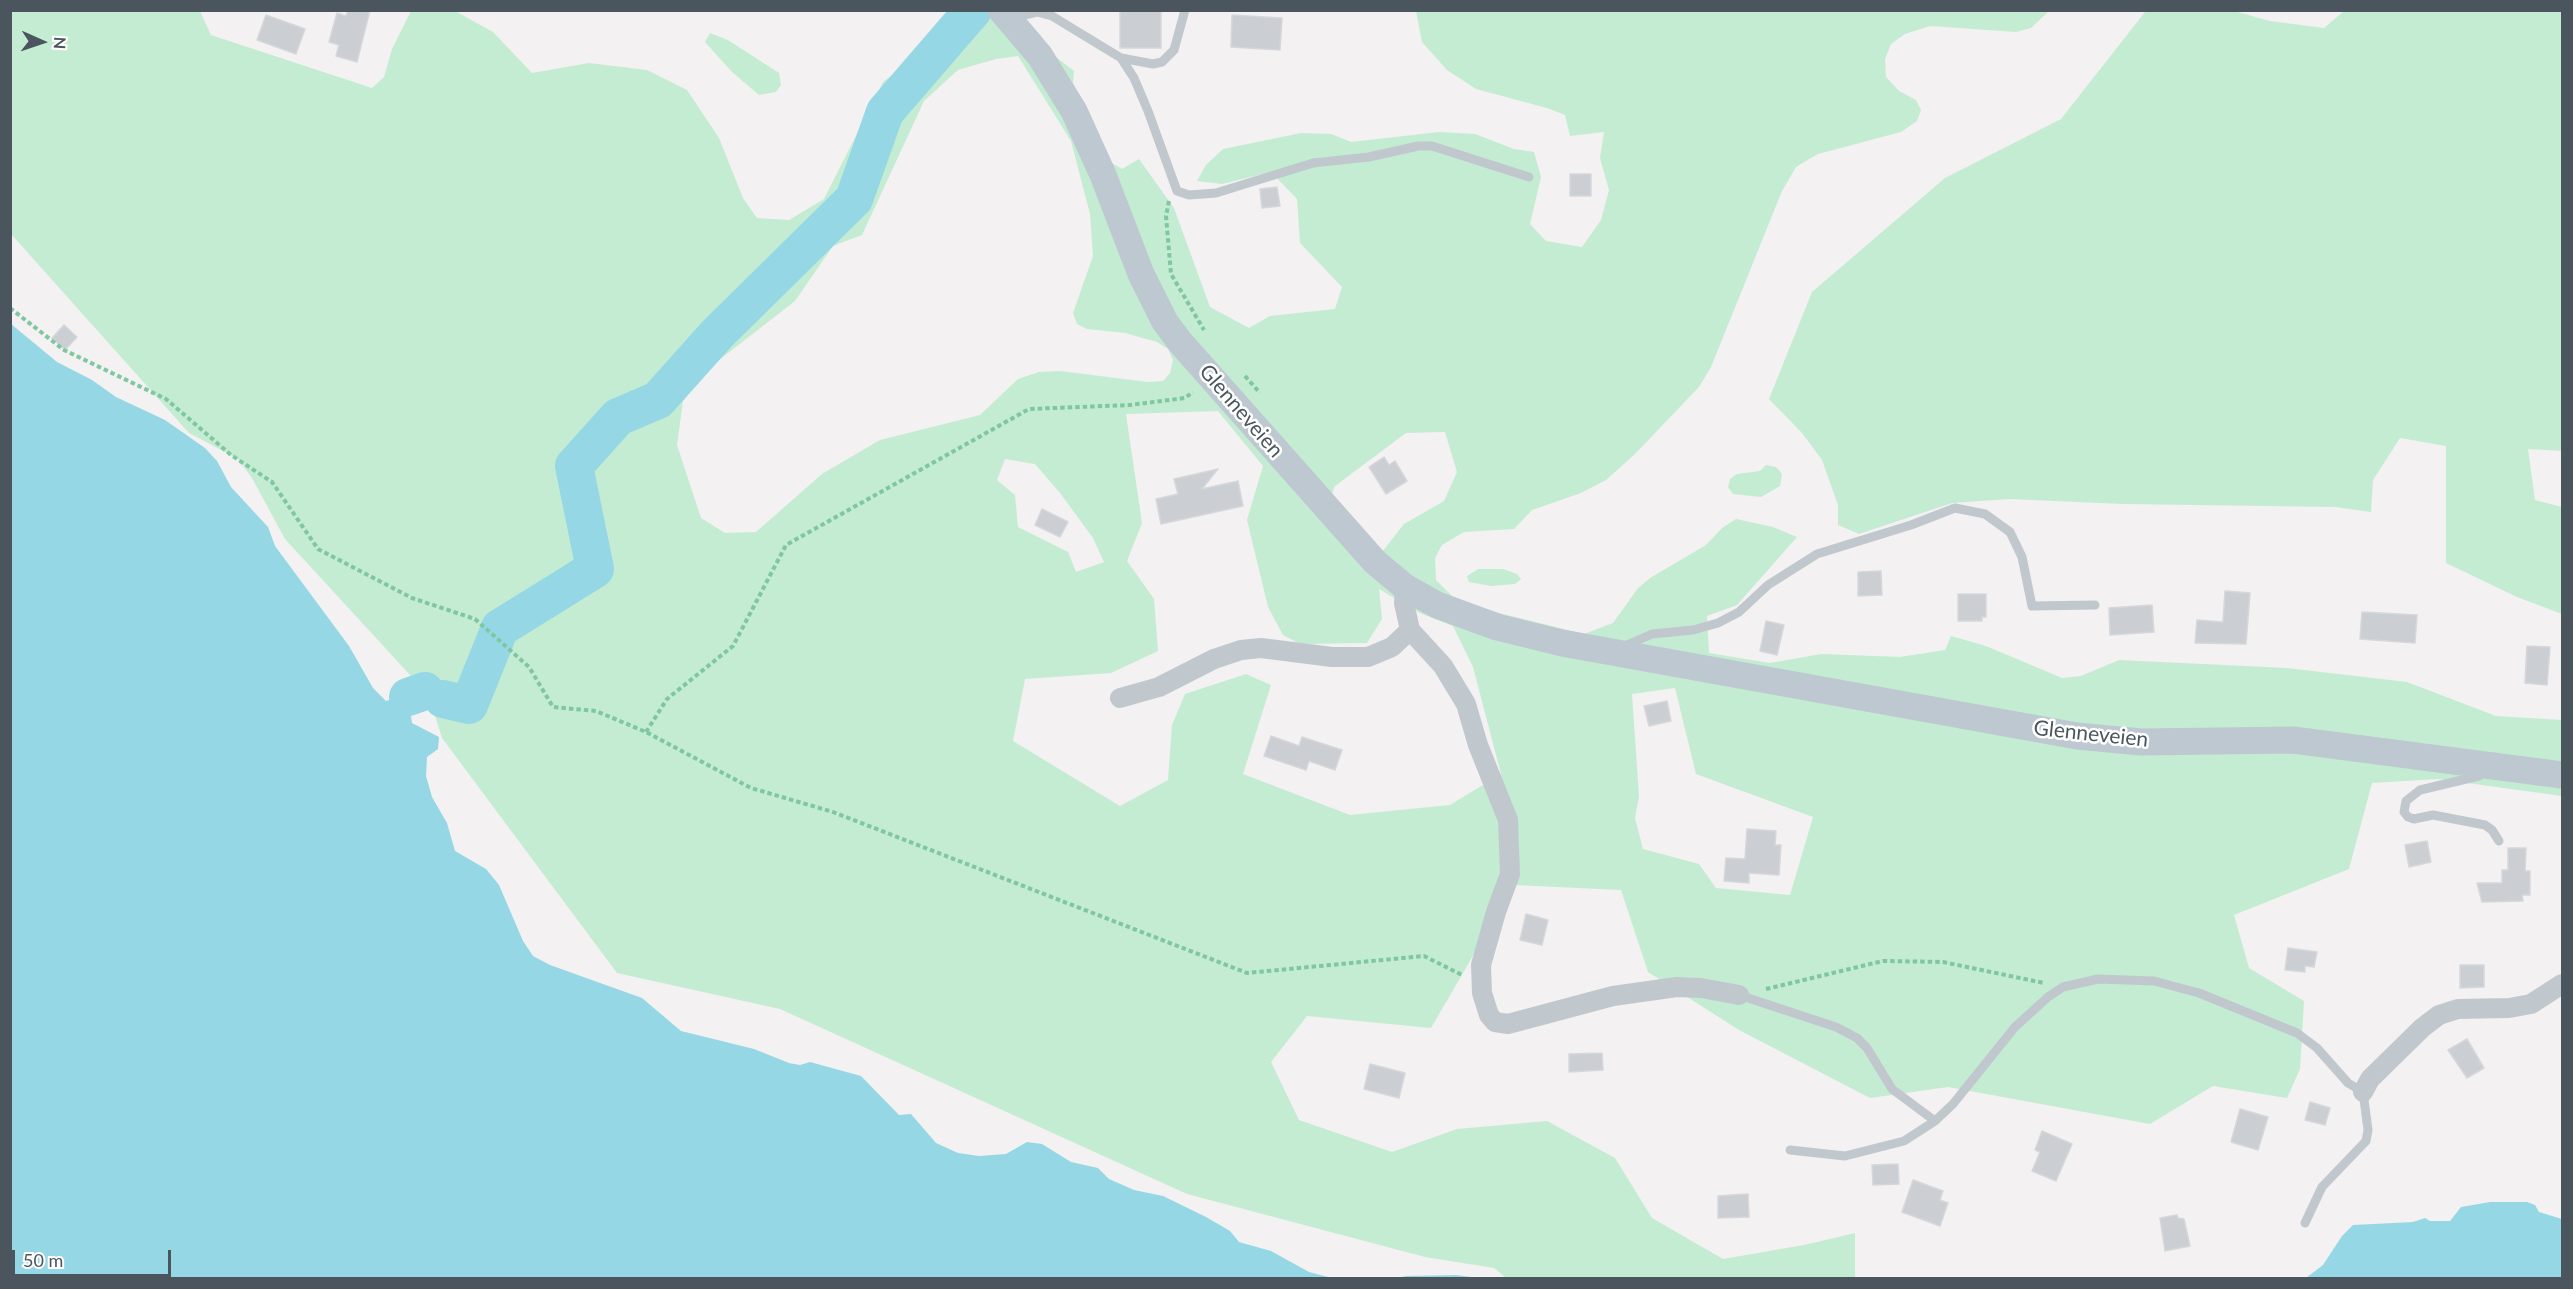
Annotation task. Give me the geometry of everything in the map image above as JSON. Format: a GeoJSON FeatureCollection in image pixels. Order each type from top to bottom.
{"type":"FeatureCollection","features":[{"type":"Feature","properties":{"kind":"main road","name":"Glenneveien"},"geometry":{"type":"LineString","coordinates":[[1007,16],[1040,56],[1078,119],[1103,175],[1141,274],[1165,322],[1180,342],[1375,562],[1405,587],[1437,605],[1486,624],[1562,643],[2077,736],[2141,742],[2293,740],[2562,775]]}},
{"type":"Feature","properties":{"kind":"street"},"geometry":{"type":"LineString","coordinates":[[1405,587],[1404,603],[1410,630],[1443,666],[1466,704],[1478,745],[1508,820],[1510,874],[1483,956],[1481,985],[1489,1015],[1501,1024],[1644,990],[1701,987],[1739,995]]}},
{"type":"Feature","properties":{"kind":"street"},"geometry":{"type":"LineString","coordinates":[[1120,698],[1159,687],[1214,659],[1241,650],[1261,648],[1332,657],[1368,657],[1392,647],[1410,630]]}},
{"type":"Feature","properties":{"kind":"street"},"geometry":{"type":"LineString","coordinates":[[2363,1092],[2370,1079],[2422,1028],[2439,1015],[2458,1009],[2509,1008],[2531,1004],[2562,984]]}},
{"type":"Feature","properties":{"kind":"lane"},"geometry":{"type":"LineString","coordinates":[[1007,16],[1028,14],[1052,16],[1121,58],[1142,64],[1162,62],[1174,50],[1185,10]]}},
{"type":"Feature","properties":{"kind":"lane"},"geometry":{"type":"LineString","coordinates":[[1121,58],[1134,78],[1148,111],[1177,191],[1189,195],[1216,193],[1312,163],[1369,157],[1418,146],[1442,149],[1529,177]]}},
{"type":"Feature","properties":{"kind":"lane"},"geometry":{"type":"LineString","coordinates":[[1625,653],[1627,645],[1652,634],[1693,630],[1718,623],[1739,612],[1768,585],[1817,554],[1846,543],[1911,525],[1955,508],[1985,514],[2010,532],[2022,557],[2032,606],[2095,605]]}},
{"type":"Feature","properties":{"kind":"lane"},"geometry":{"type":"LineString","coordinates":[[2491,765],[2479,776],[2412,794],[2406,801],[2404,812],[2408,818],[2414,819],[2433,815],[2485,825],[2496,834],[2499,841]]}},
{"type":"Feature","properties":{"kind":"lane"},"geometry":{"type":"LineString","coordinates":[[1790,1150],[1832,1155],[1860,1154],[1904,1141],[1935,1121],[1953,1104],[2015,1027],[2063,987],[2089,980],[2136,979],[2169,984],[2199,993],[2297,1033],[2317,1048],[2348,1083],[2363,1092],[2368,1130],[2366,1141],[2322,1187],[2305,1223]]}},
{"type":"Feature","properties":{"kind":"lane"},"geometry":{"type":"LineString","coordinates":[[1739,995],[1836,1027],[1857,1038],[1868,1048],[1892,1089],[1935,1121]]}},
{"type":"Feature","properties":{"kind":"path"},"geometry":{"type":"LineString","coordinates":[[1177,191],[1168,203],[1166,216],[1171,274],[1206,334]]}},
{"type":"Feature","properties":{"kind":"path"},"geometry":{"type":"LineString","coordinates":[[10,308],[64,350],[166,399],[231,455],[272,482],[318,549],[412,598],[475,619],[529,668],[553,707],[596,711],[646,732],[751,788],[833,812],[1247,973],[1425,956],[1481,985]]}},
{"type":"Feature","properties":{"kind":"path"},"geometry":{"type":"LineString","coordinates":[[1238,369],[1267,401]]}},
{"type":"Feature","properties":{"kind":"path"},"geometry":{"type":"LineString","coordinates":[[646,732],[667,699],[733,646],[786,544],[1029,409],[1130,405],[1185,398],[1211,376]]}},
{"type":"Feature","properties":{"kind":"path"},"geometry":{"type":"LineString","coordinates":[[1739,995],[1883,961],[1943,962],[2063,987]]}},
{"type":"Feature","properties":{"kind":"green space"},"geometry":{"type":"Polygon","coordinates":[[[2156,10],[2234,11],[2270,21],[2324,28],[2344,11],[2562,11],[2562,451],[2528,449],[2535,500],[2562,507],[2562,614],[2517,597],[2446,563],[2446,446],[2400,438],[2373,480],[2371,512],[2335,507],[2123,504],[2009,499],[1952,503],[1859,534],[1838,525],[1838,505],[1822,460],[1802,433],[1769,399],[1812,292],[1945,178],[2061,119],[2145,12],[2156,10]]]}},
{"type":"Feature","properties":{"kind":"green space"},"geometry":{"type":"Polygon","coordinates":[[[10,11],[200,11],[211,35],[372,88],[384,77],[392,49],[411,11],[455,11],[493,32],[532,73],[589,63],[647,70],[687,90],[719,138],[743,198],[757,218],[789,220],[824,199],[883,82],[906,64],[947,25],[953,11],[1019,11],[1042,37],[1051,53],[1074,71],[1073,83],[1112,163],[1122,169],[1139,159],[1174,208],[1210,307],[1249,328],[1270,316],[1335,309],[1342,287],[1300,243],[1297,199],[1271,172],[1222,184],[1197,181],[1206,165],[1223,149],[1301,133],[1331,134],[1351,142],[1439,132],[1475,134],[1514,149],[1534,152],[1541,177],[1530,224],[1546,241],[1582,247],[1601,220],[1609,190],[1600,158],[1604,132],[1570,136],[1565,115],[1476,89],[1447,70],[1422,42],[1416,11],[2049,11],[2031,28],[2016,32],[1930,26],[1905,34],[1891,44],[1885,59],[1886,77],[1899,91],[1916,100],[1921,110],[1917,121],[1901,132],[1818,154],[1796,167],[1782,191],[1711,367],[1699,387],[1634,455],[1606,480],[1581,493],[1532,510],[1514,529],[1464,532],[1442,545],[1435,558],[1436,580],[1454,598],[1495,612],[1584,634],[1613,623],[1638,588],[1650,578],[1706,545],[1722,528],[1736,519],[1773,527],[1797,537],[1737,605],[1707,616],[1709,653],[1770,663],[1821,654],[1900,657],[1945,650],[1951,636],[1986,646],[2062,678],[2081,676],[2119,660],[2287,668],[2407,682],[2496,716],[2562,720],[2562,796],[2438,779],[2372,783],[2349,869],[2234,915],[2249,968],[2304,1001],[2300,1069],[2287,1098],[2213,1086],[2150,1124],[1948,1087],[1870,1098],[1739,1030],[1648,972],[1621,890],[1514,885],[1431,1028],[1307,1016],[1271,1062],[1299,1120],[1392,1152],[1457,1129],[1547,1121],[1615,1158],[1652,1218],[1723,1259],[1804,1245],[1855,1233],[1855,1278],[1506,1278],[1494,1268],[1425,1257],[1187,1194],[780,1009],[617,973],[442,738],[427,690],[422,688],[285,539],[252,478],[238,459],[189,433],[11,234],[10,11]],[[1018,56],[996,59],[958,70],[924,101],[862,235],[833,246],[795,301],[705,371],[683,401],[677,445],[701,518],[725,533],[756,532],[822,474],[880,440],[980,415],[1018,379],[1039,372],[1060,371],[1148,382],[1163,381],[1170,373],[1173,360],[1168,349],[1157,342],[1125,333],[1087,329],[1077,324],[1073,313],[1093,256],[1090,214],[1071,141],[1018,56]],[[1218,411],[1126,414],[1142,523],[1127,561],[1154,599],[1158,651],[1111,673],[1025,679],[1013,741],[1120,806],[1168,780],[1172,725],[1185,694],[1246,674],[1271,685],[1243,774],[1350,815],[1450,805],[1501,774],[1473,667],[1453,626],[1420,613],[1379,589],[1382,619],[1367,643],[1300,644],[1283,635],[1268,607],[1247,520],[1263,466],[1218,411]],[[1445,432],[1406,433],[1335,486],[1331,496],[1382,552],[1404,524],[1444,501],[1457,472],[1445,432]],[[1005,459],[997,480],[1015,495],[1018,527],[1068,552],[1076,572],[1104,562],[1093,538],[1035,464],[1005,459]],[[1675,688],[1632,694],[1639,797],[1635,818],[1643,849],[1699,864],[1716,888],[1790,895],[1813,817],[1696,774],[1675,688]]]}},
{"type":"Feature","properties":{"kind":"green space"},"geometry":{"type":"Polygon","coordinates":[[[710,33],[728,40],[779,73],[781,85],[776,92],[759,95],[732,72],[705,42],[710,33]]]}},
{"type":"Feature","properties":{"kind":"green space"},"geometry":{"type":"Polygon","coordinates":[[[1766,465],[1776,467],[1782,474],[1780,486],[1761,497],[1733,494],[1728,487],[1730,479],[1737,474],[1760,471],[1766,465]]]}},
{"type":"Feature","properties":{"kind":"green space"},"geometry":{"type":"Polygon","coordinates":[[[1478,569],[1503,569],[1517,574],[1521,579],[1515,584],[1491,586],[1469,582],[1467,576],[1478,569]]]}},
{"type":"Feature","properties":{"kind":"water"},"geometry":{"type":"Polygon","coordinates":[[[11,324],[57,362],[92,380],[116,397],[165,420],[205,448],[217,461],[231,487],[268,527],[275,546],[349,646],[373,688],[386,701],[401,696],[408,697],[412,723],[439,737],[438,749],[427,757],[426,776],[432,797],[447,823],[455,851],[486,869],[499,885],[523,941],[533,956],[550,965],[642,998],[681,1031],[754,1049],[789,1063],[800,1065],[810,1062],[861,1076],[899,1115],[911,1114],[936,1143],[958,1153],[979,1156],[1006,1154],[1027,1142],[1042,1144],[1071,1162],[1098,1168],[1109,1179],[1134,1190],[1163,1196],[1206,1217],[1230,1231],[1239,1242],[1271,1251],[1309,1272],[1332,1278],[11,1278],[11,324]]]}},
{"type":"Feature","properties":{"kind":"water"},"geometry":{"type":"Polygon","coordinates":[[[2490,1202],[2527,1202],[2535,1205],[2539,1212],[2562,1219],[2562,1278],[2306,1278],[2323,1265],[2342,1236],[2353,1225],[2413,1222],[2425,1218],[2430,1221],[2450,1221],[2461,1207],[2490,1202]]]}},
{"type":"Feature","properties":{"kind":"water"},"geometry":{"type":"Polygon","coordinates":[[[1456,1275],[1478,1278],[1398,1278],[1406,1276],[1456,1275]]]}},
{"type":"Feature","properties":{"kind":"building"},"geometry":{"type":"Polygon","coordinates":[[[348,10],[370,10],[357,62],[336,56],[339,45],[329,42],[337,13],[346,16],[348,10]]]}},
{"type":"Feature","properties":{"kind":"building"},"geometry":{"type":"Polygon","coordinates":[[[1120,10],[1161,10],[1161,48],[1120,48],[1120,10]]]}},
{"type":"Feature","properties":{"kind":"building"},"geometry":{"type":"Polygon","coordinates":[[[266,15],[305,29],[296,54],[257,40],[266,15]]]}},
{"type":"Feature","properties":{"kind":"building"},"geometry":{"type":"Polygon","coordinates":[[[1232,15],[1282,18],[1280,50],[1231,47],[1232,15]]]}},
{"type":"Feature","properties":{"kind":"building"},"geometry":{"type":"Polygon","coordinates":[[[1570,174],[1591,174],[1591,196],[1570,196],[1570,174]]]}},
{"type":"Feature","properties":{"kind":"building"},"geometry":{"type":"Polygon","coordinates":[[[1277,187],[1280,206],[1262,208],[1260,189],[1277,187]]]}},
{"type":"Feature","properties":{"kind":"building"},"geometry":{"type":"Polygon","coordinates":[[[64,325],[77,337],[65,350],[52,338],[64,325]]]}},
{"type":"Feature","properties":{"kind":"building"},"geometry":{"type":"Polygon","coordinates":[[[1384,457],[1389,465],[1395,461],[1407,481],[1386,494],[1369,467],[1384,457]]]}},
{"type":"Feature","properties":{"kind":"building"},"geometry":{"type":"Polygon","coordinates":[[[1218,469],[1202,489],[1238,481],[1243,506],[1161,524],[1156,499],[1178,494],[1174,479],[1218,469]]]}},
{"type":"Feature","properties":{"kind":"building"},"geometry":{"type":"Polygon","coordinates":[[[1042,509],[1068,522],[1060,537],[1035,525],[1042,509]]]}},
{"type":"Feature","properties":{"kind":"building"},"geometry":{"type":"Polygon","coordinates":[[[1881,571],[1882,595],[1858,596],[1858,572],[1881,571]]]}},
{"type":"Feature","properties":{"kind":"building"},"geometry":{"type":"Polygon","coordinates":[[[2225,591],[2250,593],[2246,644],[2195,643],[2197,620],[2223,622],[2225,591]]]}},
{"type":"Feature","properties":{"kind":"building"},"geometry":{"type":"Polygon","coordinates":[[[1958,594],[1986,594],[1986,617],[1982,617],[1982,621],[1958,621],[1958,594]]]}},
{"type":"Feature","properties":{"kind":"building"},"geometry":{"type":"Polygon","coordinates":[[[2152,605],[2154,632],[2110,635],[2109,608],[2152,605]]]}},
{"type":"Feature","properties":{"kind":"building"},"geometry":{"type":"Polygon","coordinates":[[[2362,612],[2417,615],[2415,643],[2360,639],[2362,612]]]}},
{"type":"Feature","properties":{"kind":"building"},"geometry":{"type":"Polygon","coordinates":[[[1766,621],[1784,625],[1777,655],[1760,651],[1766,621]]]}},
{"type":"Feature","properties":{"kind":"building"},"geometry":{"type":"Polygon","coordinates":[[[2527,646],[2550,647],[2547,685],[2525,683],[2527,646]]]}},
{"type":"Feature","properties":{"kind":"building"},"geometry":{"type":"Polygon","coordinates":[[[1667,701],[1671,721],[1649,726],[1644,706],[1667,701]]]}},
{"type":"Feature","properties":{"kind":"building"},"geometry":{"type":"Polygon","coordinates":[[[1271,736],[1299,746],[1302,737],[1342,750],[1335,770],[1309,761],[1306,770],[1264,756],[1271,736]]]}},
{"type":"Feature","properties":{"kind":"building"},"geometry":{"type":"Polygon","coordinates":[[[1747,829],[1776,831],[1775,845],[1781,845],[1779,875],[1749,873],[1749,883],[1724,881],[1726,858],[1745,859],[1747,829]]]}},
{"type":"Feature","properties":{"kind":"building"},"geometry":{"type":"Polygon","coordinates":[[[2427,841],[2431,862],[2409,867],[2405,845],[2427,841]]]}},
{"type":"Feature","properties":{"kind":"building"},"geometry":{"type":"Polygon","coordinates":[[[2508,848],[2526,848],[2525,871],[2530,871],[2530,895],[2522,895],[2523,901],[2482,902],[2477,883],[2502,883],[2502,870],[2508,870],[2508,848]]]}},
{"type":"Feature","properties":{"kind":"building"},"geometry":{"type":"Polygon","coordinates":[[[1526,914],[1548,920],[1542,945],[1520,940],[1526,914]]]}},
{"type":"Feature","properties":{"kind":"building"},"geometry":{"type":"Polygon","coordinates":[[[2288,948],[2317,952],[2314,967],[2305,966],[2305,972],[2285,970],[2288,948]]]}},
{"type":"Feature","properties":{"kind":"building"},"geometry":{"type":"Polygon","coordinates":[[[2460,965],[2484,965],[2484,987],[2460,988],[2460,965]]]}},
{"type":"Feature","properties":{"kind":"building"},"geometry":{"type":"Polygon","coordinates":[[[2467,1039],[2484,1068],[2467,1078],[2448,1050],[2467,1039]]]}},
{"type":"Feature","properties":{"kind":"building"},"geometry":{"type":"Polygon","coordinates":[[[1602,1053],[1603,1070],[1569,1072],[1569,1054],[1602,1053]]]}},
{"type":"Feature","properties":{"kind":"building"},"geometry":{"type":"Polygon","coordinates":[[[1370,1064],[1405,1073],[1399,1098],[1364,1089],[1370,1064]]]}},
{"type":"Feature","properties":{"kind":"building"},"geometry":{"type":"Polygon","coordinates":[[[2310,1102],[2330,1108],[2325,1125],[2305,1120],[2310,1102]]]}},
{"type":"Feature","properties":{"kind":"building"},"geometry":{"type":"Polygon","coordinates":[[[2240,1109],[2268,1117],[2258,1150],[2231,1142],[2240,1109]]]}},
{"type":"Feature","properties":{"kind":"building"},"geometry":{"type":"Polygon","coordinates":[[[2042,1131],[2072,1144],[2056,1181],[2032,1171],[2040,1152],[2035,1150],[2042,1131]]]}},
{"type":"Feature","properties":{"kind":"building"},"geometry":{"type":"Polygon","coordinates":[[[1898,1164],[1899,1184],[1873,1185],[1872,1165],[1898,1164]]]}},
{"type":"Feature","properties":{"kind":"building"},"geometry":{"type":"Polygon","coordinates":[[[1913,1180],[1943,1191],[1940,1200],[1948,1203],[1940,1226],[1902,1212],[1913,1180]]]}},
{"type":"Feature","properties":{"kind":"building"},"geometry":{"type":"Polygon","coordinates":[[[1748,1194],[1749,1217],[1718,1218],[1718,1196],[1748,1194]]]}},
{"type":"Feature","properties":{"kind":"building"},"geometry":{"type":"Polygon","coordinates":[[[2177,1215],[2178,1218],[2184,1219],[2190,1246],[2165,1251],[2160,1218],[2177,1215]]]}},
{"type":"Feature","properties":{"kind":"waterway"},"geometry":{"type":"LineString","coordinates":[[443,699],[469,705],[500,628],[595,569],[574,466],[618,417],[658,400],[717,334],[854,199],[885,112],[973,10]]}},
{"type":"Feature","properties":{"kind":"waterway"},"geometry":{"type":"LineString","coordinates":[[408,697],[425,691]]}}]}
